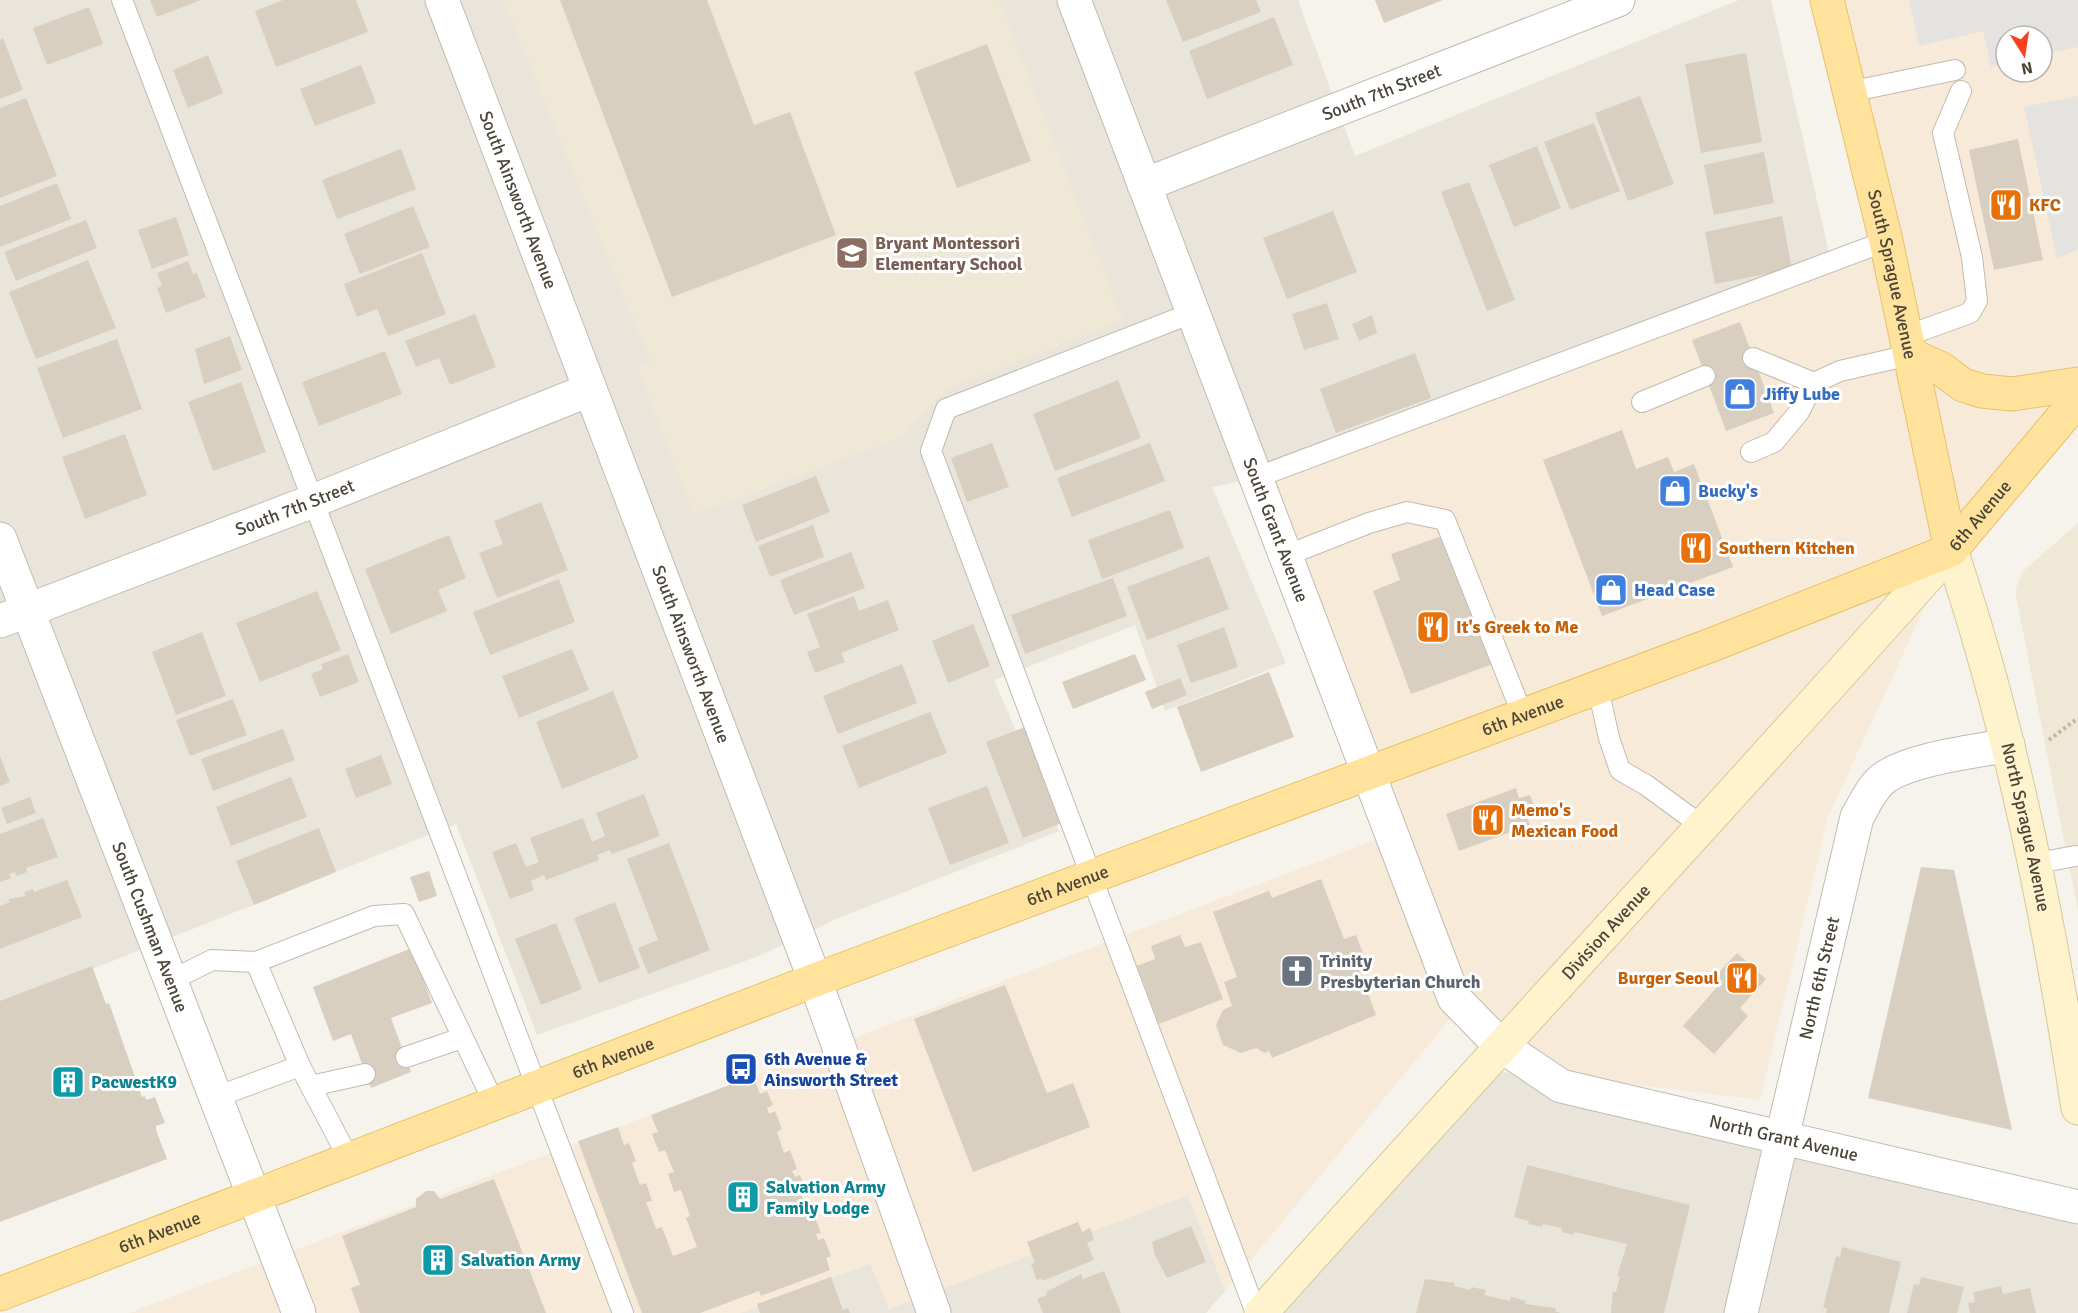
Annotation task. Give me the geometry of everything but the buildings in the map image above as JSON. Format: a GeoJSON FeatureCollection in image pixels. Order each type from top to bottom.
{"type":"FeatureCollection","features":[{"type":"Feature","properties":{"kind":"main road","name":"South Sprague Avenue"},"geometry":{"type":"LineString","coordinates":[[1827,0],[1886,241],[1951,550]]}},
{"type":"Feature","properties":{"kind":"main road"},"geometry":{"type":"LineString","coordinates":[[1908,345],[1963,384],[1982,391],[2012,394],[2078,384]]}},
{"type":"Feature","properties":{"kind":"main road","name":"6th Avenue"},"geometry":{"type":"LineString","coordinates":[[0,1294],[815,980],[1598,688],[1951,550],[2078,399]]}},
{"type":"Feature","properties":{"kind":"main road","name":"North Sprague Avenue"},"geometry":{"type":"LineString","coordinates":[[1951,550],[1975,622],[2008,745],[2033,864],[2068,981],[2078,1108]]}},
{"type":"Feature","properties":{"kind":"main road","name":"Division Avenue"},"geometry":{"type":"LineString","coordinates":[[1261,1313],[1500,1045],[1702,826],[1951,550]]}},
{"type":"Feature","properties":{"kind":"street","name":"South Ainsworth Avenue"},"geometry":{"type":"LineString","coordinates":[[442,0],[815,980],[934,1313]]}},
{"type":"Feature","properties":{"kind":"street","name":"South Grant Avenue"},"geometry":{"type":"LineString","coordinates":[[1074,0],[1454,998],[1500,1045]]}},
{"type":"Feature","properties":{"kind":"street","name":"South 7th Street"},"geometry":{"type":"LineString","coordinates":[[1144,186],[1618,0]]}},
{"type":"Feature","properties":{"kind":"street","name":"South 7th Street"},"geometry":{"type":"LineString","coordinates":[[13,616],[313,501],[589,390]]}},
{"type":"Feature","properties":{"kind":"street","name":"South Cushman Avenue"},"geometry":{"type":"LineString","coordinates":[[0,539],[13,616],[170,981],[299,1313]]}},
{"type":"Feature","properties":{"kind":"street","name":"North 6th Street"},"geometry":{"type":"LineString","coordinates":[[1741,1313],[1857,818],[1876,786],[1886,776],[1939,759],[2008,745]]}},
{"type":"Feature","properties":{"kind":"street","name":"North Grant Avenue"},"geometry":{"type":"LineString","coordinates":[[1500,1045],[1561,1086],[2078,1207]]}},
{"type":"Feature","properties":{"kind":"lane"},"geometry":{"type":"LineString","coordinates":[[122,0],[623,1313]]}},
{"type":"Feature","properties":{"kind":"lane"},"geometry":{"type":"LineString","coordinates":[[1849,92],[1955,70]]}},
{"type":"Feature","properties":{"kind":"lane"},"geometry":{"type":"LineString","coordinates":[[1751,452],[1774,442],[1799,412],[1814,383],[1908,345],[1970,313],[1977,301],[1972,257],[1943,134],[1961,91]]}},
{"type":"Feature","properties":{"kind":"lane"},"geometry":{"type":"LineString","coordinates":[[1255,478],[1886,241]]}},
{"type":"Feature","properties":{"kind":"lane"},"geometry":{"type":"LineString","coordinates":[[1192,313],[946,410],[931,451],[1094,877],[1256,1313]]}},
{"type":"Feature","properties":{"kind":"lane"},"geometry":{"type":"LineString","coordinates":[[1753,358],[1814,383]]}},
{"type":"Feature","properties":{"kind":"lane"},"geometry":{"type":"LineString","coordinates":[[1642,402],[1706,376]]}},
{"type":"Feature","properties":{"kind":"lane"},"geometry":{"type":"LineString","coordinates":[[1285,556],[1370,523],[1407,512],[1445,520],[1523,716]]}},
{"type":"Feature","properties":{"kind":"lane"},"geometry":{"type":"LineString","coordinates":[[1598,688],[1609,738],[1620,770],[1646,785],[1702,826]]}},
{"type":"Feature","properties":{"kind":"lane"},"geometry":{"type":"LineString","coordinates":[[2033,864],[2075,856]]}},
{"type":"Feature","properties":{"kind":"lane"},"geometry":{"type":"LineString","coordinates":[[170,981],[212,960],[256,962],[374,916],[404,914],[495,1105]]}},
{"type":"Feature","properties":{"kind":"lane"},"geometry":{"type":"LineString","coordinates":[[256,962],[300,1066],[350,1161]]}},
{"type":"Feature","properties":{"kind":"lane"},"geometry":{"type":"LineString","coordinates":[[406,1058],[462,1038]]}},
{"type":"Feature","properties":{"kind":"lane"},"geometry":{"type":"LineString","coordinates":[[216,1097],[300,1066]]}},
{"type":"Feature","properties":{"kind":"lane"},"geometry":{"type":"LineString","coordinates":[[311,1086],[365,1074]]}},
{"type":"Feature","properties":{"kind":"path"},"geometry":{"type":"LineString","coordinates":[[2049,740],[2078,718]]}},
{"type":"Feature","properties":{"kind":"shaded area"},"geometry":{"type":"Polygon","coordinates":[[[0,0],[1298,0],[1355,156],[1739,0],[1771,0],[1831,261],[1255,478],[1212,487],[1286,663],[1165,711],[1135,625],[994,680],[1059,831],[836,919],[759,956],[537,1035],[456,824],[0,1006],[0,0]]]}},
{"type":"Feature","properties":{"kind":"shaded area","name":"Bryant Montessori Elementary School"},"geometry":{"type":"Polygon","coordinates":[[[503,0],[999,0],[1123,320],[947,389],[901,438],[694,515],[637,367],[650,361],[503,0]]]}},
{"type":"Feature","properties":{"kind":"shaded area"},"geometry":{"type":"Polygon","coordinates":[[[1827,0],[2078,0],[2078,399],[1951,550],[1828,817],[1760,1100],[1481,1066],[1458,1009],[1225,1291],[1188,1195],[889,1309],[870,1263],[740,1313],[129,1313],[1391,834],[1255,478],[1886,241],[1827,0]]]}},
{"type":"Feature","properties":{"kind":"shaded area"},"geometry":{"type":"Polygon","coordinates":[[[1909,0],[2078,0],[2078,47],[2054,52],[2054,24],[1994,24],[1994,66],[1991,67],[1983,31],[1919,46],[1909,0]]]}},
{"type":"Feature","properties":{"kind":"shaded area"},"geometry":{"type":"Polygon","coordinates":[[[2078,96],[2078,249],[2057,258],[2024,107],[2078,96]]]}},
{"type":"Feature","properties":{"kind":"shaded area"},"geometry":{"type":"Polygon","coordinates":[[[2078,523],[2078,911],[2015,591],[2022,572],[2078,523]]]}},
{"type":"Feature","properties":{"kind":"shaded area"},"geometry":{"type":"Polygon","coordinates":[[[1481,1066],[2075,1219],[2078,1230],[2078,1313],[1263,1313],[1481,1066]]]}},
{"type":"Feature","properties":{"kind":"shaded area"},"geometry":{"type":"Polygon","coordinates":[[[1188,1195],[1225,1291],[1206,1313],[740,1313],[871,1263],[889,1309],[1188,1195]]]}},
{"type":"Feature","properties":{"kind":"place","name":"KFC"},"geometry":{"type":"Point","coordinates":[2006,205]}},
{"type":"Feature","properties":{"kind":"place","name":"Bryant Montessori Elementary School"},"geometry":{"type":"Point","coordinates":[852,253]}},
{"type":"Feature","properties":{"kind":"place","name":"Jiffy Lube"},"geometry":{"type":"Point","coordinates":[1740,394]}},
{"type":"Feature","properties":{"kind":"place","name":"Bucky's"},"geometry":{"type":"Point","coordinates":[1675,491]}},
{"type":"Feature","properties":{"kind":"place","name":"Southern Kitchen"},"geometry":{"type":"Point","coordinates":[1696,548]}},
{"type":"Feature","properties":{"kind":"place","name":"Head Case"},"geometry":{"type":"Point","coordinates":[1611,590]}},
{"type":"Feature","properties":{"kind":"place","name":"It's Greek to Me"},"geometry":{"type":"Point","coordinates":[1433,627]}},
{"type":"Feature","properties":{"kind":"place","name":"Memo's Mexican Food"},"geometry":{"type":"Point","coordinates":[1488,820]}},
{"type":"Feature","properties":{"kind":"place","name":"Trinity Presbyterian Church"},"geometry":{"type":"Point","coordinates":[1297,971]}},
{"type":"Feature","properties":{"kind":"place","name":"Burger Seoul"},"geometry":{"type":"Point","coordinates":[1742,978]}},
{"type":"Feature","properties":{"kind":"place","name":"6th Avenue & Ainsworth Street"},"geometry":{"type":"Point","coordinates":[741,1069]}},
{"type":"Feature","properties":{"kind":"place","name":"PacwestK9"},"geometry":{"type":"Point","coordinates":[68,1082]}},
{"type":"Feature","properties":{"kind":"place","name":"Salvation Army Family Lodge"},"geometry":{"type":"Point","coordinates":[743,1197]}},
{"type":"Feature","properties":{"kind":"place","name":"Salvation Army"},"geometry":{"type":"Point","coordinates":[438,1260]}}]}
